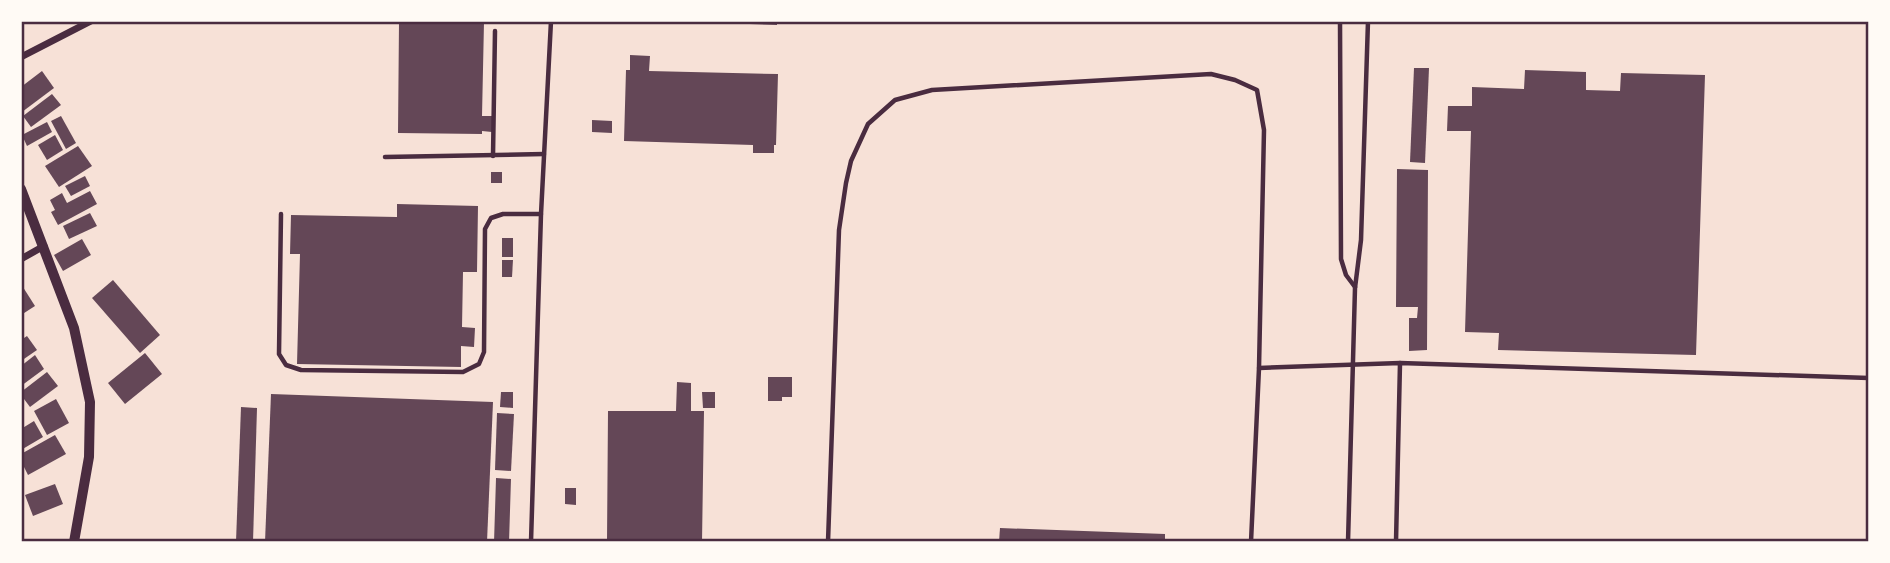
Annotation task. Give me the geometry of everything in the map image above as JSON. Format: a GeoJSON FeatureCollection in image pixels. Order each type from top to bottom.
{"type":"FeatureCollection","features":[{"type":"Feature","properties":{"kind":"street"},"geometry":{"type":"LineString","coordinates":[[21,57],[91,21]]}},
{"type":"Feature","properties":{"kind":"street"},"geometry":{"type":"LineString","coordinates":[[21,189],[74,328],[90,402],[89,457],[74,542]]}},
{"type":"Feature","properties":{"kind":"street"},"geometry":{"type":"LineString","coordinates":[[21,259],[44,246]]}},
{"type":"Feature","properties":{"kind":"lane"},"geometry":{"type":"LineString","coordinates":[[531,542],[541,214],[551,21]]}},
{"type":"Feature","properties":{"kind":"lane"},"geometry":{"type":"LineString","coordinates":[[1340,21],[1341,259],[1346,275],[1355,288]]}},
{"type":"Feature","properties":{"kind":"lane"},"geometry":{"type":"LineString","coordinates":[[1348,542],[1355,288],[1361,240],[1368,21]]}},
{"type":"Feature","properties":{"kind":"lane"},"geometry":{"type":"LineString","coordinates":[[493,156],[495,31]]}},
{"type":"Feature","properties":{"kind":"lane"},"geometry":{"type":"LineString","coordinates":[[828,542],[839,230],[851,161],[868,124],[895,100],[932,90],[1211,74],[1235,80],[1256,90],[1264,130],[1259,368],[1251,542]]}},
{"type":"Feature","properties":{"kind":"lane"},"geometry":{"type":"LineString","coordinates":[[384,157],[544,154]]}},
{"type":"Feature","properties":{"kind":"lane"},"geometry":{"type":"LineString","coordinates":[[281,214],[279,354],[286,365],[301,370],[463,372],[479,363],[484,352],[485,229],[491,218],[503,214],[541,214]]}},
{"type":"Feature","properties":{"kind":"lane"},"geometry":{"type":"LineString","coordinates":[[1396,542],[1400,363]]}},
{"type":"Feature","properties":{"kind":"lane"},"geometry":{"type":"LineString","coordinates":[[1259,368],[1400,363],[1869,378]]}},
{"type":"Feature","properties":{"kind":"building"},"geometry":{"type":"Polygon","coordinates":[[[750,21],[777,21],[777,25],[750,24],[750,21]]]}},
{"type":"Feature","properties":{"kind":"building"},"geometry":{"type":"Polygon","coordinates":[[[399,22],[484,22],[482,116],[492,116],[492,132],[398,133],[399,22]]]}},
{"type":"Feature","properties":{"kind":"building"},"geometry":{"type":"Polygon","coordinates":[[[630,55],[650,56],[649,71],[778,74],[774,153],[753,153],[753,145],[624,141],[626,70],[630,70],[630,55]]]}},
{"type":"Feature","properties":{"kind":"building"},"geometry":{"type":"Polygon","coordinates":[[[1414,68],[1429,68],[1425,163],[1410,162],[1414,68]]]}},
{"type":"Feature","properties":{"kind":"building"},"geometry":{"type":"Polygon","coordinates":[[[1525,70],[1586,72],[1586,90],[1620,91],[1621,73],[1705,75],[1696,355],[1498,350],[1499,333],[1465,332],[1471,131],[1447,131],[1448,106],[1472,106],[1472,87],[1524,89],[1525,70]]]}},
{"type":"Feature","properties":{"kind":"building"},"geometry":{"type":"Polygon","coordinates":[[[42,71],[54,88],[22,112],[21,87],[42,71]]]}},
{"type":"Feature","properties":{"kind":"building"},"geometry":{"type":"Polygon","coordinates":[[[52,94],[61,105],[31,127],[23,116],[52,94]]]}},
{"type":"Feature","properties":{"kind":"building"},"geometry":{"type":"Polygon","coordinates":[[[61,116],[76,143],[66,149],[51,121],[61,116]]]}},
{"type":"Feature","properties":{"kind":"building"},"geometry":{"type":"Polygon","coordinates":[[[592,120],[612,121],[612,133],[592,132],[592,120]]]}},
{"type":"Feature","properties":{"kind":"building"},"geometry":{"type":"Polygon","coordinates":[[[47,122],[52,132],[27,146],[22,135],[47,122]]]}},
{"type":"Feature","properties":{"kind":"building"},"geometry":{"type":"Polygon","coordinates":[[[55,135],[63,150],[47,160],[38,145],[55,135]]]}},
{"type":"Feature","properties":{"kind":"building"},"geometry":{"type":"Polygon","coordinates":[[[78,146],[92,166],[59,187],[45,166],[78,146]]]}},
{"type":"Feature","properties":{"kind":"building"},"geometry":{"type":"Polygon","coordinates":[[[1397,169],[1428,170],[1427,350],[1409,351],[1409,318],[1417,318],[1418,307],[1396,307],[1397,169]]]}},
{"type":"Feature","properties":{"kind":"building"},"geometry":{"type":"Polygon","coordinates":[[[491,172],[502,172],[502,183],[491,183],[491,172]]]}},
{"type":"Feature","properties":{"kind":"building"},"geometry":{"type":"Polygon","coordinates":[[[85,176],[90,186],[71,196],[65,186],[85,176]]]}},
{"type":"Feature","properties":{"kind":"building"},"geometry":{"type":"Polygon","coordinates":[[[90,191],[97,204],[58,225],[51,212],[55,210],[50,200],[62,193],[67,203],[90,191]]]}},
{"type":"Feature","properties":{"kind":"building"},"geometry":{"type":"Polygon","coordinates":[[[397,204],[478,206],[477,272],[463,272],[462,327],[475,328],[474,347],[461,346],[461,367],[297,364],[300,254],[290,254],[291,215],[397,217],[397,204]]]}},
{"type":"Feature","properties":{"kind":"building"},"geometry":{"type":"Polygon","coordinates":[[[90,213],[97,226],[69,239],[63,226],[90,213]]]}},
{"type":"Feature","properties":{"kind":"building"},"geometry":{"type":"Polygon","coordinates":[[[502,238],[513,238],[513,257],[502,257],[502,238]]]}},
{"type":"Feature","properties":{"kind":"building"},"geometry":{"type":"Polygon","coordinates":[[[82,239],[91,255],[63,271],[54,255],[82,239]]]}},
{"type":"Feature","properties":{"kind":"building"},"geometry":{"type":"Polygon","coordinates":[[[502,260],[513,260],[512,277],[502,277],[502,260]]]}},
{"type":"Feature","properties":{"kind":"building"},"geometry":{"type":"Polygon","coordinates":[[[113,280],[160,335],[140,353],[92,298],[113,280]]]}},
{"type":"Feature","properties":{"kind":"building"},"geometry":{"type":"Polygon","coordinates":[[[21,284],[35,306],[21,315],[21,284]]]}},
{"type":"Feature","properties":{"kind":"building"},"geometry":{"type":"Polygon","coordinates":[[[27,336],[37,350],[21,361],[21,340],[27,336]]]}},
{"type":"Feature","properties":{"kind":"building"},"geometry":{"type":"Polygon","coordinates":[[[145,353],[162,374],[125,404],[108,383],[145,353]]]}},
{"type":"Feature","properties":{"kind":"building"},"geometry":{"type":"Polygon","coordinates":[[[35,355],[44,369],[21,386],[21,366],[35,355]]]}},
{"type":"Feature","properties":{"kind":"building"},"geometry":{"type":"Polygon","coordinates":[[[47,372],[58,386],[30,407],[21,392],[47,372]]]}},
{"type":"Feature","properties":{"kind":"building"},"geometry":{"type":"Polygon","coordinates":[[[768,377],[792,377],[792,397],[782,397],[782,401],[768,401],[768,377]]]}},
{"type":"Feature","properties":{"kind":"building"},"geometry":{"type":"Polygon","coordinates":[[[677,382],[691,383],[691,411],[704,411],[702,542],[607,542],[608,411],[676,411],[677,382]]]}},
{"type":"Feature","properties":{"kind":"building"},"geometry":{"type":"Polygon","coordinates":[[[501,392],[513,392],[513,408],[500,407],[501,392]]]}},
{"type":"Feature","properties":{"kind":"building"},"geometry":{"type":"Polygon","coordinates":[[[702,392],[715,392],[715,408],[703,408],[702,392]]]}},
{"type":"Feature","properties":{"kind":"building"},"geometry":{"type":"Polygon","coordinates":[[[271,394],[493,402],[487,542],[265,542],[271,394]]]}},
{"type":"Feature","properties":{"kind":"building"},"geometry":{"type":"Polygon","coordinates":[[[56,399],[69,423],[47,435],[34,411],[56,399]]]}},
{"type":"Feature","properties":{"kind":"building"},"geometry":{"type":"Polygon","coordinates":[[[241,407],[257,408],[253,542],[236,542],[241,407]]]}},
{"type":"Feature","properties":{"kind":"building"},"geometry":{"type":"Polygon","coordinates":[[[497,413],[514,414],[511,471],[495,470],[497,413]]]}},
{"type":"Feature","properties":{"kind":"building"},"geometry":{"type":"Polygon","coordinates":[[[34,421],[43,437],[21,450],[21,429],[34,421]]]}},
{"type":"Feature","properties":{"kind":"building"},"geometry":{"type":"Polygon","coordinates":[[[55,435],[66,454],[28,475],[21,461],[21,454],[55,435]]]}},
{"type":"Feature","properties":{"kind":"building"},"geometry":{"type":"Polygon","coordinates":[[[496,478],[511,479],[509,542],[494,542],[496,478]]]}},
{"type":"Feature","properties":{"kind":"building"},"geometry":{"type":"Polygon","coordinates":[[[55,484],[63,504],[33,516],[25,495],[55,484]]]}},
{"type":"Feature","properties":{"kind":"building"},"geometry":{"type":"Polygon","coordinates":[[[565,488],[576,488],[576,505],[565,504],[565,488]]]}},
{"type":"Feature","properties":{"kind":"building"},"geometry":{"type":"Polygon","coordinates":[[[1000,528],[1165,534],[1165,542],[999,542],[1000,528]]]}}]}
